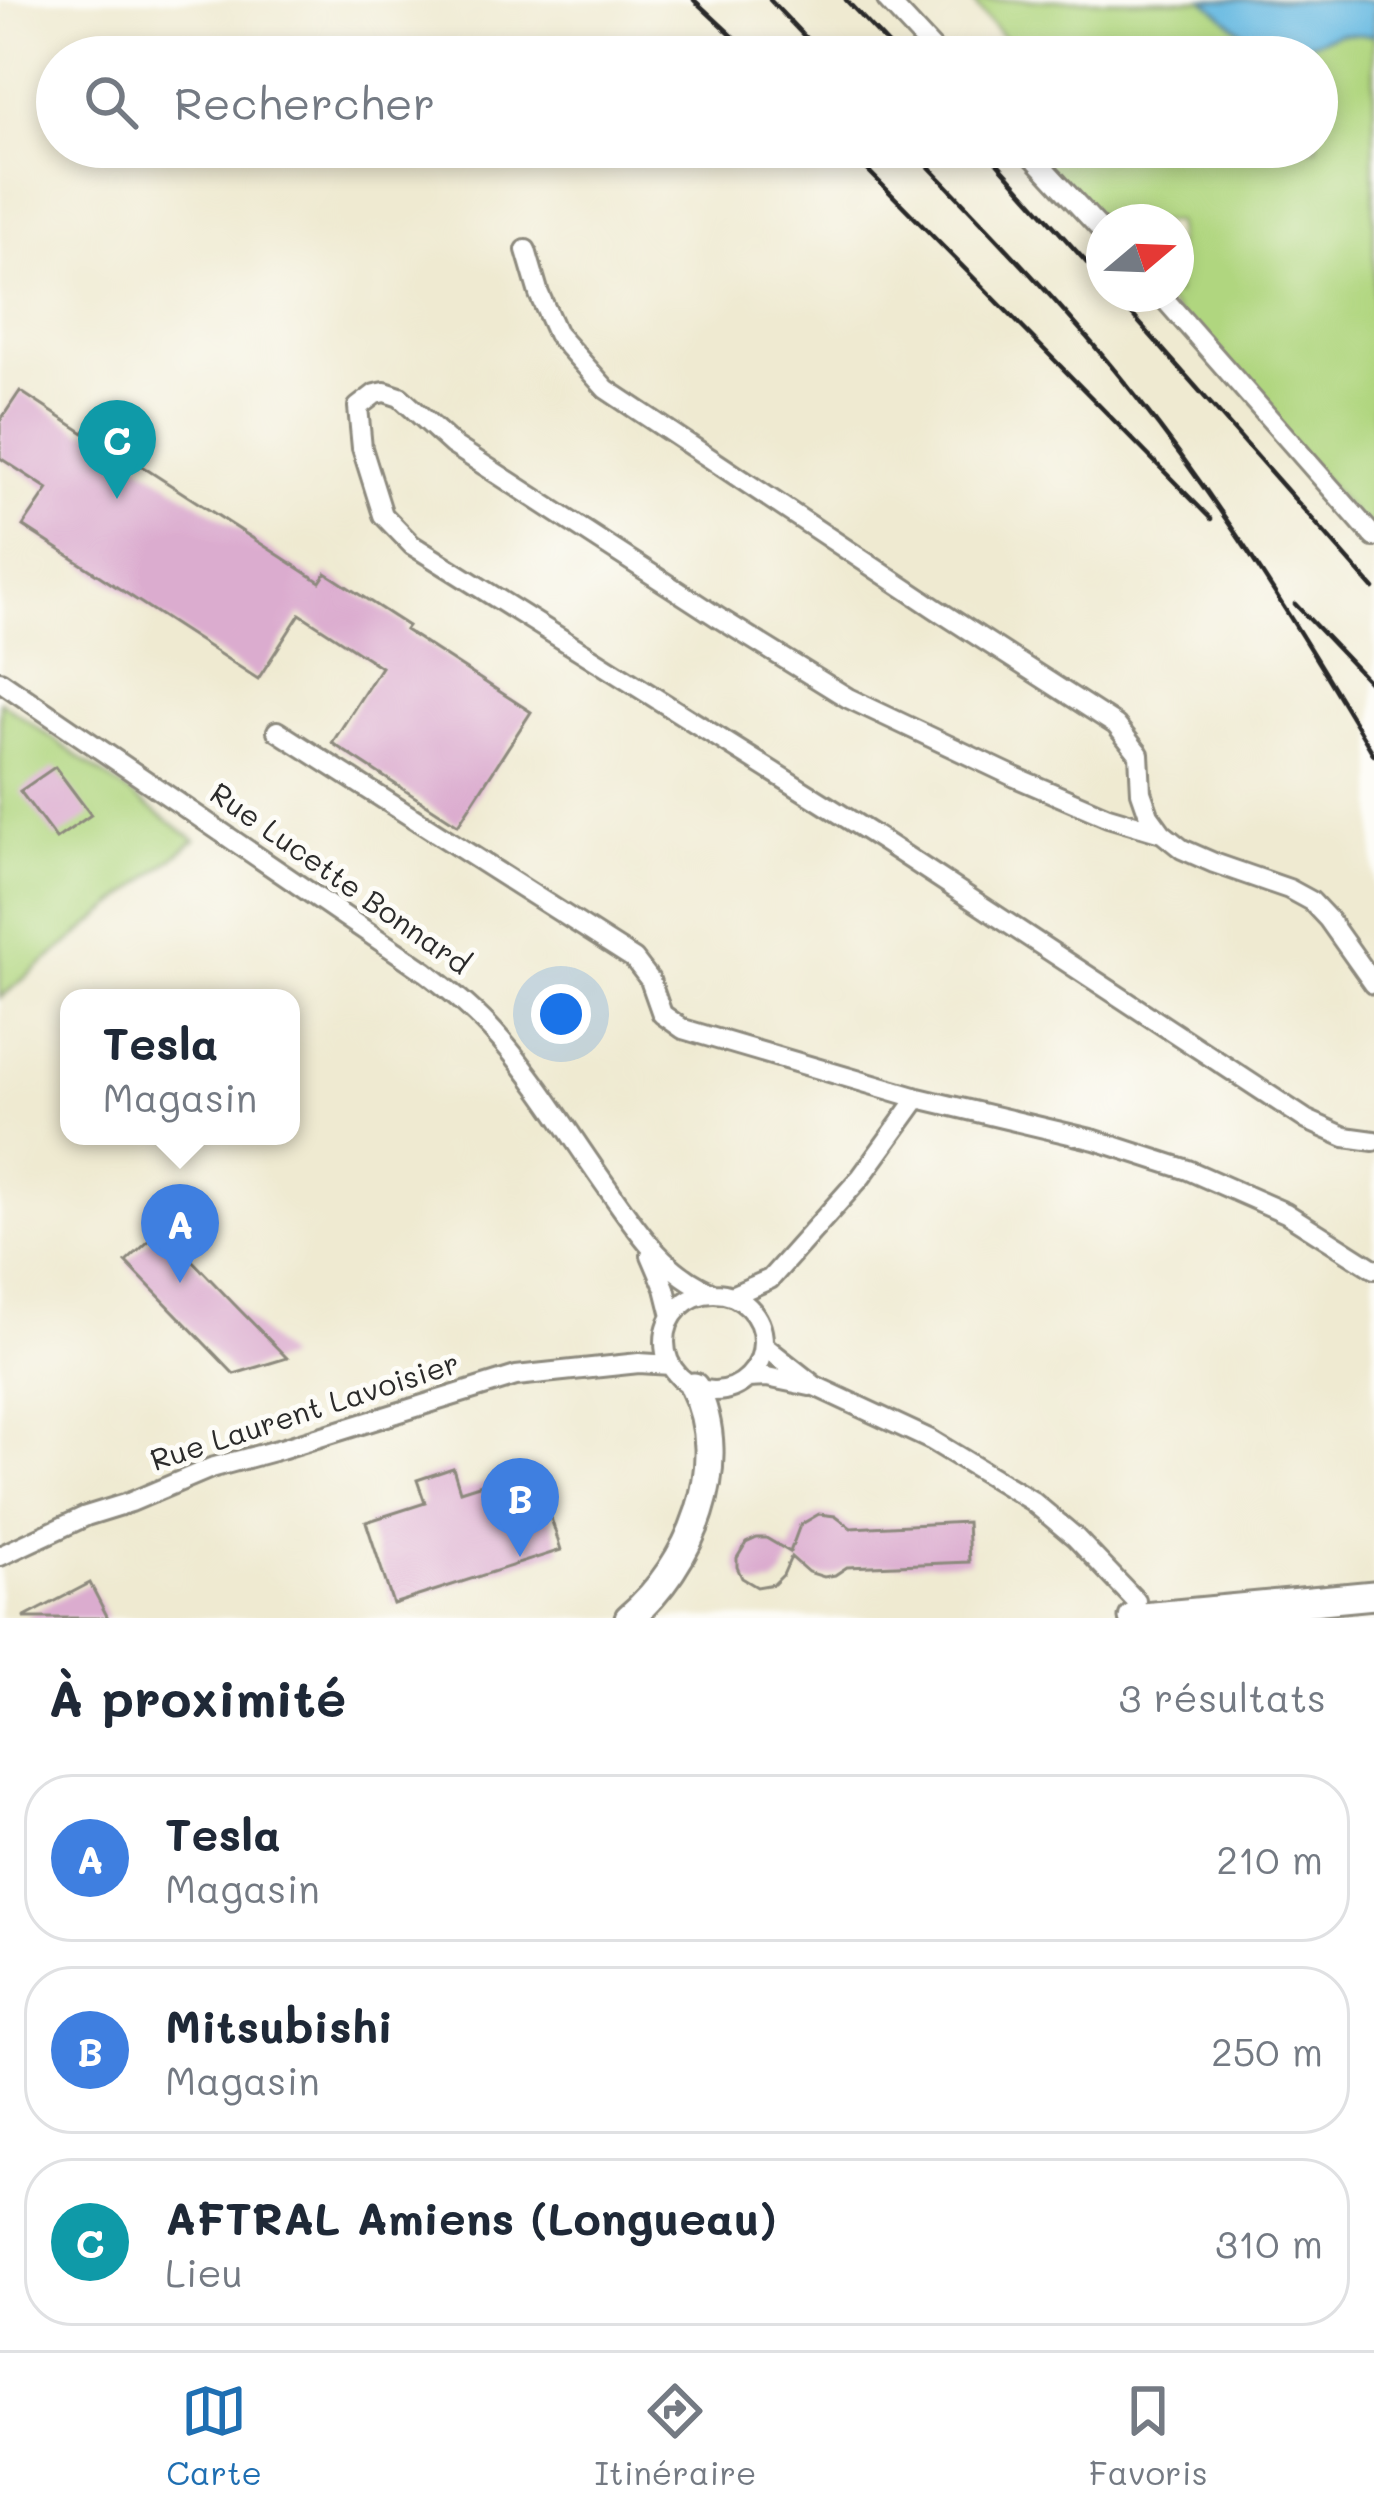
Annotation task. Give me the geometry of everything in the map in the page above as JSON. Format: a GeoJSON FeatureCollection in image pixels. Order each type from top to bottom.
{"type":"FeatureCollection","features":[{"type":"Feature","properties":{"kind":"highway"},"geometry":{"type":"LineString","coordinates":[[629,1618],[671,1573],[690,1538],[705,1485],[709,1437],[694,1387]]}},
{"type":"Feature","properties":{"kind":"highway"},"geometry":{"type":"LineString","coordinates":[[1134,1609],[1374,1594]]}},
{"type":"Feature","properties":{"kind":"street"},"geometry":{"type":"LineString","coordinates":[[887,0],[920,36]]}},
{"type":"Feature","properties":{"kind":"street"},"geometry":{"type":"LineString","coordinates":[[1044,168],[1086,214]]}},
{"type":"Feature","properties":{"kind":"street"},"geometry":{"type":"LineString","coordinates":[[526,250],[557,334],[606,389],[1116,725],[1139,754],[1141,792],[1162,833],[1182,849],[1311,901],[1374,984]]}},
{"type":"Feature","properties":{"kind":"street"},"geometry":{"type":"LineString","coordinates":[[1176,312],[1374,537]]}},
{"type":"Feature","properties":{"kind":"street"},"geometry":{"type":"LineString","coordinates":[[1162,833],[1108,818],[1052,794],[848,698],[531,498],[453,445],[400,397],[375,394],[358,407],[362,448],[383,514],[412,545],[880,839],[1307,1120],[1345,1137],[1374,1141]]}},
{"type":"Feature","properties":{"kind":"street","name":"Rue Lucette Bonnard"},"geometry":{"type":"LineString","coordinates":[[0,681],[468,1005],[502,1041],[668,1266],[693,1285],[721,1294]]}},
{"type":"Feature","properties":{"kind":"street"},"geometry":{"type":"LineString","coordinates":[[277,730],[634,959],[650,980],[662,1014],[683,1029],[918,1099],[1095,1140],[1188,1170],[1286,1213],[1374,1269]]}},
{"type":"Feature","properties":{"kind":"street"},"geometry":{"type":"LineString","coordinates":[[639,1364],[664,1340],[682,1304],[695,1296],[721,1294],[770,1279],[861,1177],[918,1099]]}},
{"type":"Feature","properties":{"kind":"street","name":"Rue Lucette Bonnard"},"geometry":{"type":"LineString","coordinates":[[641,1234],[672,1316]]}},
{"type":"Feature","properties":{"kind":"street"},"geometry":{"type":"LineString","coordinates":[[757,1318],[768,1297],[770,1279]]}},
{"type":"Feature","properties":{"kind":"street"},"geometry":{"type":"LineString","coordinates":[[721,1294],[750,1309],[757,1318],[763,1345],[747,1378]]}},
{"type":"Feature","properties":{"kind":"street"},"geometry":{"type":"LineString","coordinates":[[664,1340],[670,1365],[694,1387],[724,1390],[747,1378],[767,1377],[815,1386]]}},
{"type":"Feature","properties":{"kind":"street"},"geometry":{"type":"LineString","coordinates":[[763,1345],[815,1386],[931,1440],[1032,1501],[1075,1538],[1134,1609]]}},
{"type":"Feature","properties":{"kind":"street","name":"Rue Laurent Lavoisier"},"geometry":{"type":"LineString","coordinates":[[0,1556],[86,1516],[211,1468],[516,1376],[670,1365]]}},
{"type":"Feature","properties":{"kind":"green space"},"geometry":{"type":"Polygon","coordinates":[[[971,0],[1374,0],[1374,537],[1176,312],[1194,312],[1194,204],[1086,206],[1043,168],[1338,168],[1338,36],[1003,36],[971,0]]]}},
{"type":"Feature","properties":{"kind":"green space"},"geometry":{"type":"Polygon","coordinates":[[[0,701],[195,840],[0,998],[0,701]]]}},
{"type":"Feature","properties":{"kind":"water"},"geometry":{"type":"Polygon","coordinates":[[[1204,0],[1374,0],[1374,35],[1247,36],[1204,0]]]}},
{"type":"Feature","properties":{"kind":"building"},"geometry":{"type":"Polygon","coordinates":[[[20,391],[320,582],[326,573],[531,712],[458,825],[332,743],[381,667],[300,614],[258,679],[23,526],[48,489],[0,458],[0,421],[20,391]]]}},
{"type":"Feature","properties":{"kind":"building"},"geometry":{"type":"Polygon","coordinates":[[[55,767],[91,815],[56,839],[20,791],[55,767]]]}},
{"type":"Feature","properties":{"kind":"building"},"geometry":{"type":"Polygon","coordinates":[[[162,1229],[287,1358],[234,1374],[126,1262],[162,1229]]]}},
{"type":"Feature","properties":{"kind":"building"},"geometry":{"type":"Polygon","coordinates":[[[535,1467],[561,1550],[393,1604],[366,1522],[425,1503],[417,1480],[453,1468],[460,1491],[535,1467]]]}},
{"type":"Feature","properties":{"kind":"building"},"geometry":{"type":"Polygon","coordinates":[[[819,1514],[835,1516],[851,1528],[967,1522],[969,1562],[847,1567],[824,1577],[808,1572],[791,1557],[774,1584],[757,1587],[742,1578],[737,1558],[746,1543],[766,1538],[790,1552],[800,1525],[819,1514]]]}},
{"type":"Feature","properties":{"kind":"building"},"geometry":{"type":"Polygon","coordinates":[[[90,1583],[108,1618],[23,1618],[90,1583]]]}},
{"type":"Feature","properties":{"kind":"railway"},"geometry":{"type":"LineString","coordinates":[[694,0],[733,36]]}},
{"type":"Feature","properties":{"kind":"railway"},"geometry":{"type":"LineString","coordinates":[[770,0],[804,36]]}},
{"type":"Feature","properties":{"kind":"railway"},"geometry":{"type":"LineString","coordinates":[[846,0],[880,36]]}},
{"type":"Feature","properties":{"kind":"railway"},"geometry":{"type":"LineString","coordinates":[[866,168],[1211,519]]}},
{"type":"Feature","properties":{"kind":"railway"},"geometry":{"type":"LineString","coordinates":[[930,168],[1055,301],[1170,440],[1262,572],[1374,755]]}},
{"type":"Feature","properties":{"kind":"railway"},"geometry":{"type":"LineString","coordinates":[[1002,168],[1086,262]]}},
{"type":"Feature","properties":{"kind":"railway"},"geometry":{"type":"LineString","coordinates":[[1130,312],[1374,589]]}},
{"type":"Feature","properties":{"kind":"railway"},"geometry":{"type":"LineString","coordinates":[[1295,604],[1374,687]]}},
{"type":"Feature","properties":{"kind":"place","name":"AFTRAL Amiens (Longueau)"},"geometry":{"type":"Point","coordinates":[117,499]}},
{"type":"Feature","properties":{"kind":"place","name":"Tesla"},"geometry":{"type":"Point","coordinates":[180,1283]}},
{"type":"Feature","properties":{"kind":"place","name":"Mitsubishi"},"geometry":{"type":"Point","coordinates":[520,1557]}}]}
